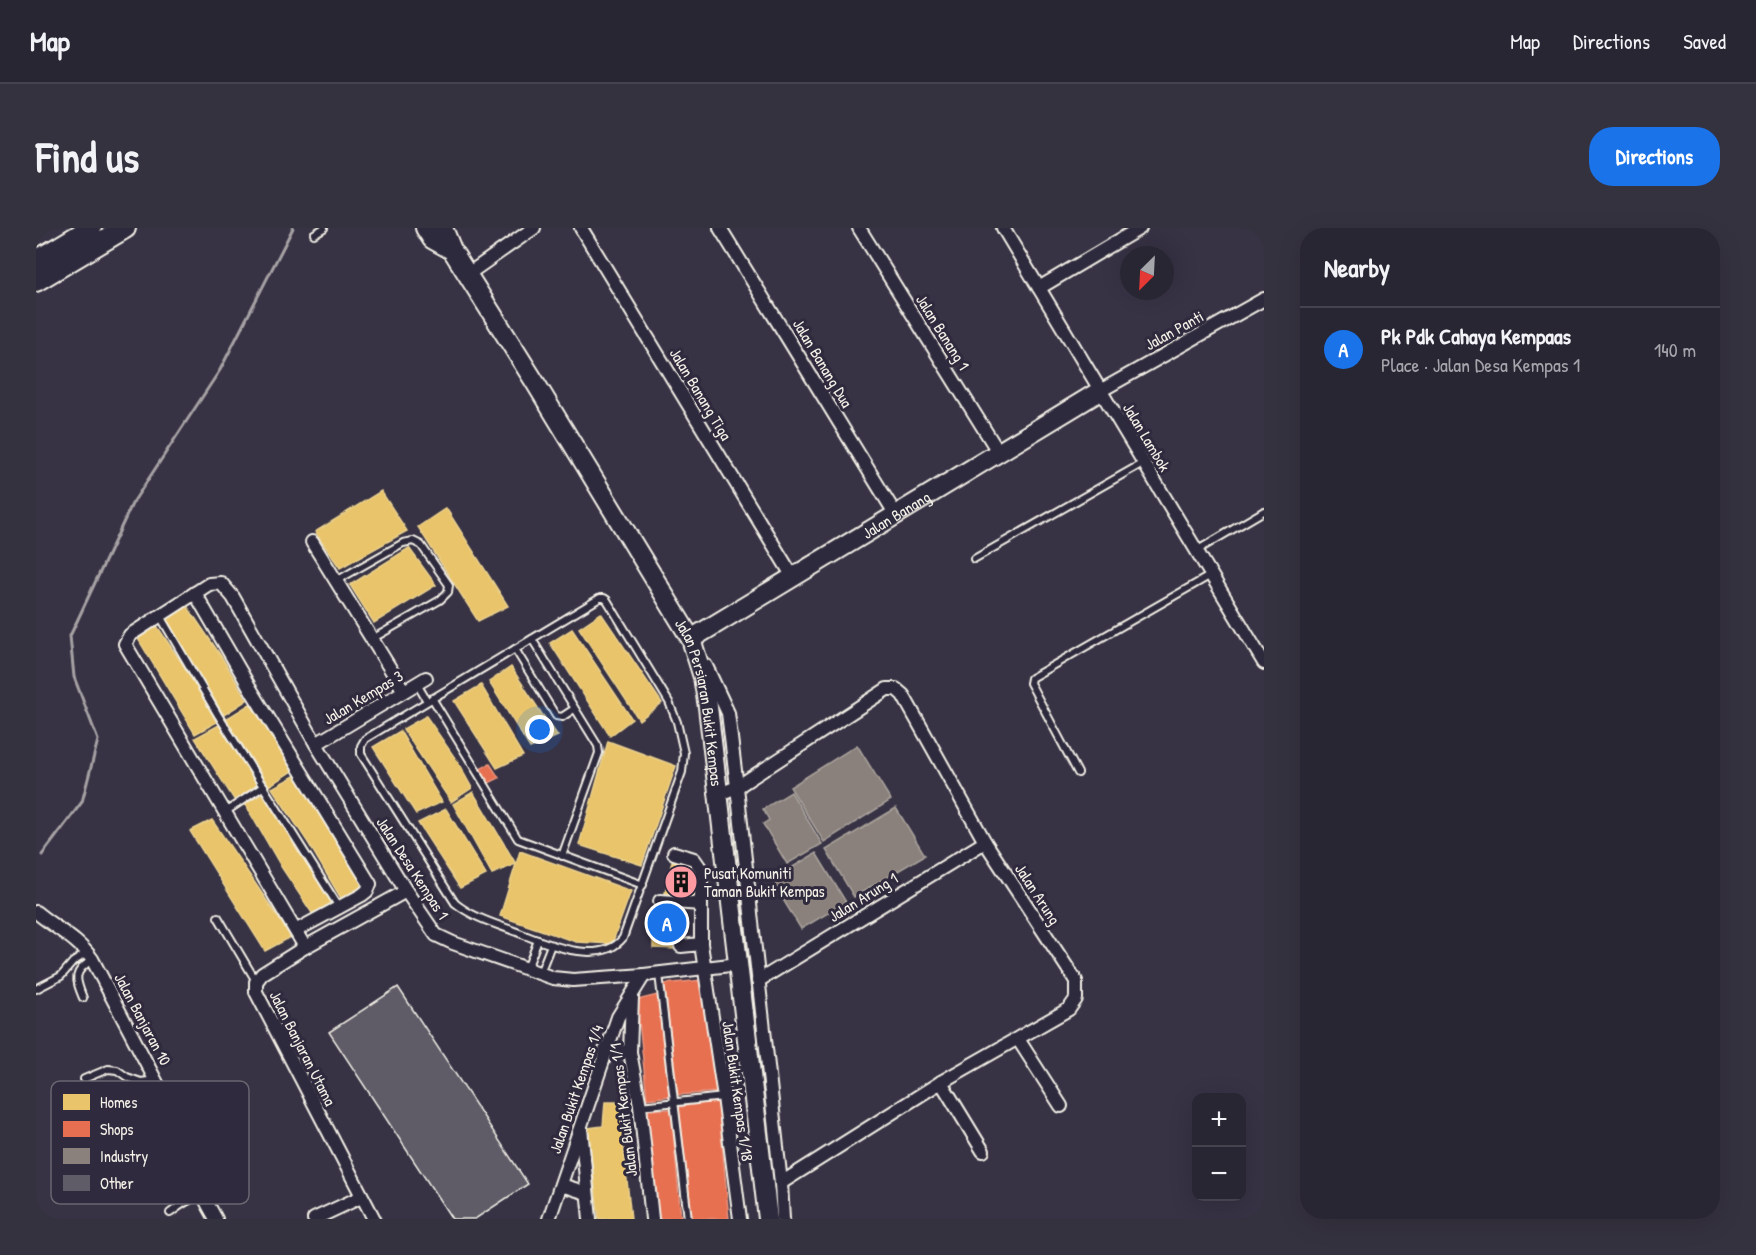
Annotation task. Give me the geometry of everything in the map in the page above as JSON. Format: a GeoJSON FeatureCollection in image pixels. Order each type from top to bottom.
{"type":"FeatureCollection","features":[{"type":"Feature","properties":{"kind":"main road"},"geometry":{"type":"LineString","coordinates":[[36,261],[91,228]]}},
{"type":"Feature","properties":{"kind":"main road"},"geometry":{"type":"LineString","coordinates":[[36,281],[124,228]]}},
{"type":"Feature","properties":{"kind":"street","name":"Jalan Persiaran Bukit Kempas"},"geometry":{"type":"LineString","coordinates":[[425,228],[432,239],[452,250]]}},
{"type":"Feature","properties":{"kind":"street","name":"Jalan Persiaran Bukit Kempas"},"geometry":{"type":"LineString","coordinates":[[443,228],[452,250],[692,639],[705,687],[768,1219]]}},
{"type":"Feature","properties":{"kind":"street"},"geometry":{"type":"LineString","coordinates":[[468,273],[534,228]]}},
{"type":"Feature","properties":{"kind":"street","name":"Jalan Banang Tiga"},"geometry":{"type":"LineString","coordinates":[[581,228],[793,577]]}},
{"type":"Feature","properties":{"kind":"street","name":"Jalan Banang Dua"},"geometry":{"type":"LineString","coordinates":[[720,228],[897,515]]}},
{"type":"Feature","properties":{"kind":"street","name":"Jalan Banang 1"},"geometry":{"type":"LineString","coordinates":[[859,228],[999,453]]}},
{"type":"Feature","properties":{"kind":"street","name":"Jalan Lambok"},"geometry":{"type":"LineString","coordinates":[[1003,228],[1264,663]]}},
{"type":"Feature","properties":{"kind":"street"},"geometry":{"type":"LineString","coordinates":[[1039,288],[1140,228]]}},
{"type":"Feature","properties":{"kind":"street","name":"Jalan Panti"},"geometry":{"type":"LineString","coordinates":[[1100,391],[1264,299]]}},
{"type":"Feature","properties":{"kind":"street","name":"Jalan Banang"},"geometry":{"type":"LineString","coordinates":[[692,639],[1100,391]]}},
{"type":"Feature","properties":{"kind":"street"},"geometry":{"type":"LineString","coordinates":[[312,542],[404,691]]}},
{"type":"Feature","properties":{"kind":"street","name":"Jalan Desa Kempas 1"},"geometry":{"type":"LineString","coordinates":[[195,593],[209,584],[221,583],[233,597],[316,744],[406,891],[436,934],[453,943],[553,978],[573,980],[644,975],[739,964]]}},
{"type":"Feature","properties":{"kind":"street"},"geometry":{"type":"LineString","coordinates":[[297,930],[367,891],[370,884],[253,693],[195,593],[130,635],[125,644],[224,813],[297,930],[305,947]]}},
{"type":"Feature","properties":{"kind":"street"},"geometry":{"type":"LineString","coordinates":[[692,639],[728,713],[781,1183],[783,1219]]}},
{"type":"Feature","properties":{"kind":"street","name":"Jalan Kempas 3"},"geometry":{"type":"LineString","coordinates":[[316,744],[422,681]]}},
{"type":"Feature","properties":{"kind":"street","name":"Jalan Arung"},"geometry":{"type":"LineString","coordinates":[[717,795],[737,787],[887,689],[896,689],[903,695],[985,842],[1076,981],[1076,999],[1069,1009],[941,1082],[781,1183]]}},
{"type":"Feature","properties":{"kind":"street","name":"Jalan Arung 1"},"geometry":{"type":"LineString","coordinates":[[758,981],[985,842]]}},
{"type":"Feature","properties":{"kind":"street","name":"Jalan Bukit Kempas 1/18"},"geometry":{"type":"LineString","coordinates":[[674,853],[694,859],[701,869],[703,968],[724,1097],[740,1219]]}},
{"type":"Feature","properties":{"kind":"street","name":"Jalan Banjaran Utama"},"geometry":{"type":"LineString","coordinates":[[374,1219],[256,992],[256,982],[262,974],[305,947],[406,891]]}},
{"type":"Feature","properties":{"kind":"street"},"geometry":{"type":"LineString","coordinates":[[660,901],[701,904]]}},
{"type":"Feature","properties":{"kind":"street","name":"Jalan Banjaran 10"},"geometry":{"type":"LineString","coordinates":[[36,912],[75,940],[90,956],[156,1080]]}},
{"type":"Feature","properties":{"kind":"street"},"geometry":{"type":"LineString","coordinates":[[681,946],[701,944]]}},
{"type":"Feature","properties":{"kind":"street","name":"Jalan Bukit Kempas 1/4"},"geometry":{"type":"LineString","coordinates":[[549,1219],[605,1050],[618,1017],[644,975]]}},
{"type":"Feature","properties":{"kind":"street","name":"Jalan Bukit Kempas 1/1"},"geometry":{"type":"LineString","coordinates":[[632,997],[630,1052],[640,1106],[652,1219]]}},
{"type":"Feature","properties":{"kind":"street"},"geometry":{"type":"LineString","coordinates":[[1018,1039],[1061,1106]]}},
{"type":"Feature","properties":{"kind":"street"},"geometry":{"type":"LineString","coordinates":[[605,1050],[630,1052]]}},
{"type":"Feature","properties":{"kind":"street"},"geometry":{"type":"LineString","coordinates":[[941,1082],[983,1151]]}},
{"type":"Feature","properties":{"kind":"street"},"geometry":{"type":"LineString","coordinates":[[581,1122],[590,1219]]}},
{"type":"Feature","properties":{"kind":"street"},"geometry":{"type":"LineString","coordinates":[[561,1185],[587,1193]]}},
{"type":"Feature","properties":{"kind":"street"},"geometry":{"type":"LineString","coordinates":[[314,1219],[361,1197]]}},
{"type":"Feature","properties":{"kind":"street","name":"Jalan Banjaran 10"},"geometry":{"type":"LineString","coordinates":[[207,1204],[216,1219]]}},
{"type":"Feature","properties":{"kind":"lane"},"geometry":{"type":"LineString","coordinates":[[314,234],[324,228]]}},
{"type":"Feature","properties":{"kind":"lane"},"geometry":{"type":"LineString","coordinates":[[974,559],[1143,463]]}},
{"type":"Feature","properties":{"kind":"lane"},"geometry":{"type":"LineString","coordinates":[[1196,551],[1264,511]]}},
{"type":"Feature","properties":{"kind":"lane"},"geometry":{"type":"LineString","coordinates":[[336,581],[403,543],[413,542],[421,545],[449,585],[448,592],[440,600],[372,639]]}},
{"type":"Feature","properties":{"kind":"lane"},"geometry":{"type":"LineString","coordinates":[[1078,773],[1030,683],[1031,678],[1211,575]]}},
{"type":"Feature","properties":{"kind":"lane"},"geometry":{"type":"LineString","coordinates":[[604,598],[669,702],[677,722],[684,761],[623,938],[617,946],[607,950],[579,951],[551,945],[472,915],[455,903],[361,754],[361,746],[365,738],[515,649],[604,598]]}},
{"type":"Feature","properties":{"kind":"lane"},"geometry":{"type":"LineString","coordinates":[[160,616],[218,715],[340,908]]}},
{"type":"Feature","properties":{"kind":"lane"},"geometry":{"type":"LineString","coordinates":[[532,639],[598,746],[599,753],[562,856]]}},
{"type":"Feature","properties":{"kind":"lane"},"geometry":{"type":"LineString","coordinates":[[515,649],[556,716],[562,717],[574,709]]}},
{"type":"Feature","properties":{"kind":"lane"},"geometry":{"type":"LineString","coordinates":[[422,681],[430,700],[518,839],[643,885]]}},
{"type":"Feature","properties":{"kind":"lane"},"geometry":{"type":"LineString","coordinates":[[224,813],[264,786]]}},
{"type":"Feature","properties":{"kind":"lane"},"geometry":{"type":"LineString","coordinates":[[218,917],[256,982]]}},
{"type":"Feature","properties":{"kind":"lane"},"geometry":{"type":"LineString","coordinates":[[527,969],[538,940]]}},
{"type":"Feature","properties":{"kind":"lane"},"geometry":{"type":"LineString","coordinates":[[540,973],[551,945]]}},
{"type":"Feature","properties":{"kind":"lane"},"geometry":{"type":"LineString","coordinates":[[36,989],[61,976],[73,962],[90,956]]}},
{"type":"Feature","properties":{"kind":"lane"},"geometry":{"type":"LineString","coordinates":[[83,998],[77,982],[78,973],[80,967],[90,956]]}},
{"type":"Feature","properties":{"kind":"lane"},"geometry":{"type":"LineString","coordinates":[[658,973],[688,1219]]}},
{"type":"Feature","properties":{"kind":"lane"},"geometry":{"type":"LineString","coordinates":[[84,1079],[108,1069],[117,1070],[138,1081]]}},
{"type":"Feature","properties":{"kind":"lane"},"geometry":{"type":"LineString","coordinates":[[148,1081],[156,1080]]}},
{"type":"Feature","properties":{"kind":"lane"},"geometry":{"type":"LineString","coordinates":[[640,1106],[724,1097]]}},
{"type":"Feature","properties":{"kind":"lane"},"geometry":{"type":"LineString","coordinates":[[170,1213],[184,1204]]}},
{"type":"Feature","properties":{"kind":"building: Homes"},"geometry":{"type":"Polygon","coordinates":[[[381,491],[407,531],[340,568],[315,532],[381,491]]]}},
{"type":"Feature","properties":{"kind":"building: Homes"},"geometry":{"type":"Polygon","coordinates":[[[446,508],[508,606],[478,621],[418,527],[446,508]]]}},
{"type":"Feature","properties":{"kind":"building: Homes"},"geometry":{"type":"Polygon","coordinates":[[[409,548],[436,585],[374,623],[350,585],[409,548]]]}},
{"type":"Feature","properties":{"kind":"building: Homes"},"geometry":{"type":"Polygon","coordinates":[[[187,606],[247,700],[224,715],[163,622],[187,606]]]}},
{"type":"Feature","properties":{"kind":"building: Homes"},"geometry":{"type":"Polygon","coordinates":[[[601,613],[662,703],[639,720],[579,628],[601,613]]]}},
{"type":"Feature","properties":{"kind":"building: Homes"},"geometry":{"type":"Polygon","coordinates":[[[157,626],[217,722],[195,734],[137,637],[157,626]]]}},
{"type":"Feature","properties":{"kind":"building: Homes"},"geometry":{"type":"Polygon","coordinates":[[[572,629],[632,719],[610,736],[550,643],[572,629]]]}},
{"type":"Feature","properties":{"kind":"building: Homes"},"geometry":{"type":"Polygon","coordinates":[[[511,667],[558,736],[530,748],[489,682],[511,667]]]}},
{"type":"Feature","properties":{"kind":"building: Homes"},"geometry":{"type":"Polygon","coordinates":[[[481,685],[523,756],[497,768],[454,701],[481,685]]]}},
{"type":"Feature","properties":{"kind":"building: Homes"},"geometry":{"type":"Polygon","coordinates":[[[250,704],[292,771],[269,786],[226,719],[250,704]]]}},
{"type":"Feature","properties":{"kind":"building: Homes"},"geometry":{"type":"Polygon","coordinates":[[[426,716],[457,761],[472,788],[451,802],[403,729],[426,716]]]}},
{"type":"Feature","properties":{"kind":"building: Homes"},"geometry":{"type":"Polygon","coordinates":[[[219,725],[257,785],[235,801],[195,738],[219,725]]]}},
{"type":"Feature","properties":{"kind":"building: Homes"},"geometry":{"type":"Polygon","coordinates":[[[400,731],[442,802],[416,814],[373,747],[400,731]]]}},
{"type":"Feature","properties":{"kind":"building: Homes"},"geometry":{"type":"Polygon","coordinates":[[[608,741],[676,766],[642,865],[579,845],[608,741]]]}},
{"type":"Feature","properties":{"kind":"building: Homes"},"geometry":{"type":"Polygon","coordinates":[[[298,774],[364,882],[362,890],[342,900],[272,788],[298,774]]]}},
{"type":"Feature","properties":{"kind":"building: Homes"},"geometry":{"type":"Polygon","coordinates":[[[473,792],[516,864],[492,874],[453,804],[473,792]]]}},
{"type":"Feature","properties":{"kind":"building: Homes"},"geometry":{"type":"Polygon","coordinates":[[[264,793],[334,906],[314,916],[282,868],[245,804],[264,793]]]}},
{"type":"Feature","properties":{"kind":"building: Homes"},"geometry":{"type":"Polygon","coordinates":[[[446,809],[486,875],[460,888],[418,823],[446,809]]]}},
{"type":"Feature","properties":{"kind":"building: Homes"},"geometry":{"type":"Polygon","coordinates":[[[212,820],[291,937],[265,951],[190,831],[212,820]]]}},
{"type":"Feature","properties":{"kind":"building: Homes"},"geometry":{"type":"Polygon","coordinates":[[[520,851],[631,891],[612,944],[576,942],[500,916],[520,851]]]}},
{"type":"Feature","properties":{"kind":"building: Homes","name":"Pusat Komuniti Taman Bukit Kempas"},"geometry":{"type":"Polygon","coordinates":[[[672,861],[691,864],[696,870],[693,900],[665,893],[672,861]]]}},
{"type":"Feature","properties":{"kind":"building: Homes"},"geometry":{"type":"Polygon","coordinates":[[[653,909],[682,910],[681,937],[676,941],[677,949],[653,948],[653,909]]]}},
{"type":"Feature","properties":{"kind":"building: Homes"},"geometry":{"type":"Polygon","coordinates":[[[605,1102],[619,1102],[631,1219],[599,1219],[588,1128],[603,1126],[605,1102]]]}},
{"type":"Feature","properties":{"kind":"building: Shops"},"geometry":{"type":"Polygon","coordinates":[[[490,764],[499,778],[489,783],[480,769],[490,764]]]}},
{"type":"Feature","properties":{"kind":"building: Shops"},"geometry":{"type":"Polygon","coordinates":[[[702,980],[717,1092],[678,1095],[664,984],[702,980]]]}},
{"type":"Feature","properties":{"kind":"building: Shops"},"geometry":{"type":"Polygon","coordinates":[[[658,995],[670,1096],[647,1099],[637,1000],[658,995]]]}},
{"type":"Feature","properties":{"kind":"building: Shops"},"geometry":{"type":"Polygon","coordinates":[[[718,1101],[729,1219],[692,1219],[679,1107],[718,1101]]]}},
{"type":"Feature","properties":{"kind":"building: Shops"},"geometry":{"type":"Polygon","coordinates":[[[671,1109],[681,1219],[657,1219],[646,1110],[671,1109]]]}},
{"type":"Feature","properties":{"kind":"building: Industry"},"geometry":{"type":"Polygon","coordinates":[[[857,745],[891,800],[824,842],[790,787],[857,745]]]}},
{"type":"Feature","properties":{"kind":"building: Industry"},"geometry":{"type":"Polygon","coordinates":[[[791,792],[822,844],[787,864],[763,824],[769,820],[763,809],[791,792]]]}},
{"type":"Feature","properties":{"kind":"building: Industry"},"geometry":{"type":"Polygon","coordinates":[[[896,808],[925,855],[854,897],[826,850],[896,808]]]}},
{"type":"Feature","properties":{"kind":"building: Industry"},"geometry":{"type":"Polygon","coordinates":[[[816,853],[852,912],[844,917],[838,907],[801,929],[771,880],[816,853]]]}},
{"type":"Feature","properties":{"kind":"building: Other"},"geometry":{"type":"Polygon","coordinates":[[[398,987],[528,1184],[475,1219],[452,1219],[329,1032],[398,987]]]}},
{"type":"Feature","properties":{"kind":"waterway"},"geometry":{"type":"LineString","coordinates":[[42,855],[82,802],[98,740],[74,677],[70,636],[132,504],[220,370],[293,228]]}},
{"type":"Feature","properties":{"kind":"place","name":"Pusat Komuniti Taman Bukit Kempas"},"geometry":{"type":"Point","coordinates":[681,882]}},
{"type":"Feature","properties":{"kind":"place","name":"Pk Pdk Cahaya Kempaas"},"geometry":{"type":"Point","coordinates":[667,923]}}]}
